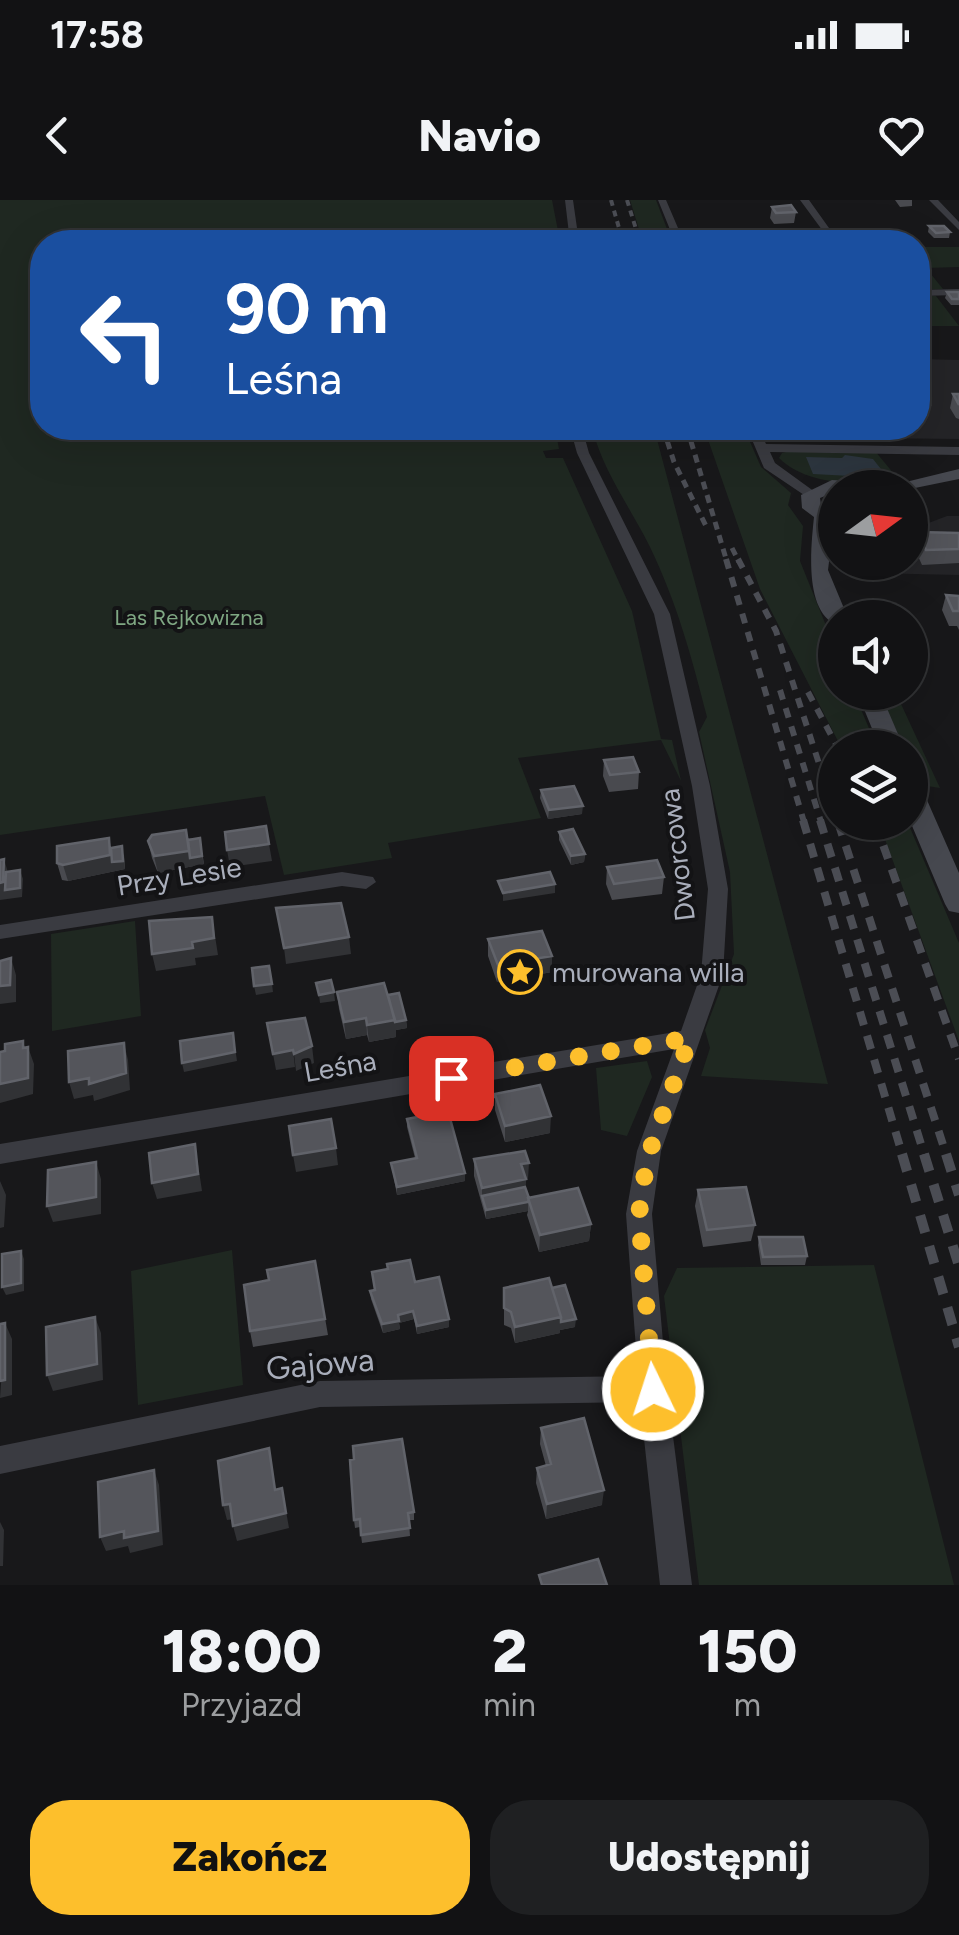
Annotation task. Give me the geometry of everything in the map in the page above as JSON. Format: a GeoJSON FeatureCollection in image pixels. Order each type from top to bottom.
{"type":"FeatureCollection","features":[{"type":"Feature","properties":{"kind":"main road"},"geometry":{"type":"LineString","coordinates":[[928,480],[959,474]]}},
{"type":"Feature","properties":{"kind":"main road"},"geometry":{"type":"LineString","coordinates":[[928,496],[959,489]]}},
{"type":"Feature","properties":{"kind":"main road"},"geometry":{"type":"LineString","coordinates":[[818,493],[810,506],[818,511]]}},
{"type":"Feature","properties":{"kind":"main road"},"geometry":{"type":"LineString","coordinates":[[928,832],[959,904]]}},
{"type":"Feature","properties":{"kind":"street"},"geometry":{"type":"LineString","coordinates":[[569,200],[574,230]]}},
{"type":"Feature","properties":{"kind":"street"},"geometry":{"type":"LineString","coordinates":[[662,200],[675,230]]}},
{"type":"Feature","properties":{"kind":"street"},"geometry":{"type":"LineString","coordinates":[[804,200],[826,230]]}},
{"type":"Feature","properties":{"kind":"street"},"geometry":{"type":"LineString","coordinates":[[933,200],[959,227]]}},
{"type":"Feature","properties":{"kind":"street"},"geometry":{"type":"LineString","coordinates":[[930,293],[959,292]]}},
{"type":"Feature","properties":{"kind":"street","name":"Dworcowa"},"geometry":{"type":"LineString","coordinates":[[579,440],[662,614],[701,786],[716,874],[718,918],[712,974],[647,1159],[639,1214],[653,1390],[676,1585]]}},
{"type":"Feature","properties":{"kind":"street"},"geometry":{"type":"LineString","coordinates":[[758,440],[772,469],[818,491]]}},
{"type":"Feature","properties":{"kind":"street"},"geometry":{"type":"LineString","coordinates":[[762,448],[959,451]]}},
{"type":"Feature","properties":{"kind":"street","name":"Przy Lesie"},"geometry":{"type":"LineString","coordinates":[[0,932],[342,879],[366,882]]}},
{"type":"Feature","properties":{"kind":"street","name":"Leśna"},"geometry":{"type":"LineString","coordinates":[[0,1154],[690,1038]]}},
{"type":"Feature","properties":{"kind":"street","name":"Gajowa"},"geometry":{"type":"LineString","coordinates":[[0,1460],[320,1394],[653,1390]]}},
{"type":"Feature","properties":{"kind":"shaded area"},"geometry":{"type":"Polygon","coordinates":[[[930,359],[959,360],[959,439],[930,439],[930,359]]]}},
{"type":"Feature","properties":{"kind":"shaded area"},"geometry":{"type":"Polygon","coordinates":[[[845,455],[873,459],[882,470],[818,470],[818,474],[813,474],[806,457],[845,455]]]}},
{"type":"Feature","properties":{"kind":"shaded area"},"geometry":{"type":"Polygon","coordinates":[[[959,516],[959,575],[928,574],[928,523],[959,516]]]}},
{"type":"Feature","properties":{"kind":"green space","name":"Las Rejkowizna"},"geometry":{"type":"Polygon","coordinates":[[[0,200],[552,200],[558,230],[30,230],[30,440],[557,440],[559,449],[543,451],[546,458],[563,458],[632,611],[661,739],[672,740],[681,781],[661,740],[518,758],[541,818],[388,843],[392,858],[284,875],[265,796],[0,835],[0,200]]]}},
{"type":"Feature","properties":{"kind":"green space"},"geometry":{"type":"Polygon","coordinates":[[[630,200],[656,200],[667,230],[639,230],[630,200]]]}},
{"type":"Feature","properties":{"kind":"green space"},"geometry":{"type":"Polygon","coordinates":[[[930,247],[959,247],[959,267],[930,268],[930,247]]]}},
{"type":"Feature","properties":{"kind":"green space"},"geometry":{"type":"Polygon","coordinates":[[[930,273],[943,289],[930,290],[930,273]]]}},
{"type":"Feature","properties":{"kind":"green space"},"geometry":{"type":"Polygon","coordinates":[[[930,296],[936,296],[959,326],[930,326],[930,296]]]}},
{"type":"Feature","properties":{"kind":"green space"},"geometry":{"type":"Polygon","coordinates":[[[596,440],[657,440],[828,1084],[701,1076],[710,1048],[705,1030],[734,954],[730,872],[699,732],[707,717],[668,589],[596,440]]]}},
{"type":"Feature","properties":{"kind":"green space"},"geometry":{"type":"Polygon","coordinates":[[[708,440],[749,440],[761,467],[791,493],[788,505],[803,526],[800,561],[818,606],[818,702],[760,589],[708,440]]]}},
{"type":"Feature","properties":{"kind":"green space"},"geometry":{"type":"Polygon","coordinates":[[[875,451],[891,470],[818,470],[818,478],[791,467],[779,458],[782,453],[875,451]]]}},
{"type":"Feature","properties":{"kind":"green space"},"geometry":{"type":"Polygon","coordinates":[[[822,710],[861,710],[870,730],[832,730],[822,710]]]}},
{"type":"Feature","properties":{"kind":"green space"},"geometry":{"type":"Polygon","coordinates":[[[886,710],[904,710],[913,730],[896,730],[886,710]]]}},
{"type":"Feature","properties":{"kind":"green space"},"geometry":{"type":"Polygon","coordinates":[[[928,762],[940,788],[928,786],[928,762]]]}},
{"type":"Feature","properties":{"kind":"green space"},"geometry":{"type":"Polygon","coordinates":[[[885,840],[915,840],[959,943],[959,1041],[885,840]]]}},
{"type":"Feature","properties":{"kind":"green space"},"geometry":{"type":"Polygon","coordinates":[[[135,921],[141,1016],[52,1031],[51,934],[135,921]]]}},
{"type":"Feature","properties":{"kind":"green space"},"geometry":{"type":"Polygon","coordinates":[[[647,1061],[652,1077],[627,1136],[601,1130],[596,1068],[647,1061]]]}},
{"type":"Feature","properties":{"kind":"green space"},"geometry":{"type":"Polygon","coordinates":[[[232,1250],[243,1385],[138,1405],[131,1271],[232,1250]]]}},
{"type":"Feature","properties":{"kind":"green space"},"geometry":{"type":"Polygon","coordinates":[[[874,1265],[954,1585],[699,1585],[664,1296],[677,1268],[874,1265]]]}},
{"type":"Feature","properties":{"kind":"building"},"geometry":{"type":"Polygon","coordinates":[[[791,205],[796,212],[776,213],[772,207],[791,205]]]}},
{"type":"Feature","properties":{"kind":"building"},"geometry":{"type":"Polygon","coordinates":[[[929,226],[944,226],[950,232],[936,233],[929,226]]]}},
{"type":"Feature","properties":{"kind":"building"},"geometry":{"type":"Polygon","coordinates":[[[947,292],[959,292],[959,299],[952,299],[947,292]]]}},
{"type":"Feature","properties":{"kind":"building"},"geometry":{"type":"Polygon","coordinates":[[[928,532],[959,533],[959,549],[928,550],[928,532]]]}},
{"type":"Feature","properties":{"kind":"building"},"geometry":{"type":"Polygon","coordinates":[[[946,595],[959,596],[959,611],[953,611],[946,595]]]}},
{"type":"Feature","properties":{"kind":"building"},"geometry":{"type":"Polygon","coordinates":[[[633,757],[639,772],[610,775],[604,760],[633,757]]]}},
{"type":"Feature","properties":{"kind":"building"},"geometry":{"type":"Polygon","coordinates":[[[574,786],[583,806],[549,810],[541,790],[574,786]]]}},
{"type":"Feature","properties":{"kind":"building"},"geometry":{"type":"Polygon","coordinates":[[[266,826],[269,844],[227,850],[225,832],[266,826]]]}},
{"type":"Feature","properties":{"kind":"building"},"geometry":{"type":"Polygon","coordinates":[[[573,829],[585,854],[571,856],[559,832],[573,829]]]}},
{"type":"Feature","properties":{"kind":"building"},"geometry":{"type":"Polygon","coordinates":[[[186,830],[189,851],[154,856],[148,841],[152,835],[186,830]]]}},
{"type":"Feature","properties":{"kind":"building"},"geometry":{"type":"Polygon","coordinates":[[[109,838],[110,855],[57,863],[57,846],[109,838]]]}},
{"type":"Feature","properties":{"kind":"building"},"geometry":{"type":"Polygon","coordinates":[[[200,838],[202,856],[190,858],[188,840],[200,838]]]}},
{"type":"Feature","properties":{"kind":"building"},"geometry":{"type":"Polygon","coordinates":[[[122,846],[123,861],[112,862],[111,848],[122,846]]]}},
{"type":"Feature","properties":{"kind":"building"},"geometry":{"type":"Polygon","coordinates":[[[4,859],[3,882],[0,883],[0,860],[4,859]]]}},
{"type":"Feature","properties":{"kind":"building"},"geometry":{"type":"Polygon","coordinates":[[[657,860],[664,877],[614,884],[607,867],[657,860]]]}},
{"type":"Feature","properties":{"kind":"building"},"geometry":{"type":"Polygon","coordinates":[[[20,870],[20,888],[5,890],[6,872],[20,870]]]}},
{"type":"Feature","properties":{"kind":"building"},"geometry":{"type":"Polygon","coordinates":[[[550,872],[555,884],[503,893],[498,881],[550,872]]]}},
{"type":"Feature","properties":{"kind":"building"},"geometry":{"type":"Polygon","coordinates":[[[341,903],[349,937],[284,948],[276,908],[341,903]]]}},
{"type":"Feature","properties":{"kind":"building"},"geometry":{"type":"Polygon","coordinates":[[[212,917],[214,938],[192,942],[193,948],[152,954],[149,921],[212,917]]]}},
{"type":"Feature","properties":{"kind":"building"},"geometry":{"type":"Polygon","coordinates":[[[542,931],[552,956],[498,965],[488,939],[542,931]]]}},
{"type":"Feature","properties":{"kind":"building"},"geometry":{"type":"Polygon","coordinates":[[[11,958],[10,985],[0,986],[0,961],[11,958]]]}},
{"type":"Feature","properties":{"kind":"building"},"geometry":{"type":"Polygon","coordinates":[[[269,966],[272,984],[254,986],[252,968],[269,966]]]}},
{"type":"Feature","properties":{"kind":"building"},"geometry":{"type":"Polygon","coordinates":[[[331,980],[334,992],[319,995],[316,983],[331,980]]]}},
{"type":"Feature","properties":{"kind":"building"},"geometry":{"type":"Polygon","coordinates":[[[384,983],[395,1020],[367,1025],[366,1018],[344,1022],[337,992],[384,983]]]}},
{"type":"Feature","properties":{"kind":"building"},"geometry":{"type":"Polygon","coordinates":[[[399,993],[406,1020],[395,1022],[388,995],[399,993]]]}},
{"type":"Feature","properties":{"kind":"building"},"geometry":{"type":"Polygon","coordinates":[[[305,1018],[312,1046],[294,1054],[293,1050],[273,1054],[267,1023],[305,1018]]]}},
{"type":"Feature","properties":{"kind":"building"},"geometry":{"type":"Polygon","coordinates":[[[233,1033],[235,1052],[182,1063],[180,1041],[233,1033]]]}},
{"type":"Feature","properties":{"kind":"building"},"geometry":{"type":"Polygon","coordinates":[[[23,1041],[23,1048],[28,1047],[28,1078],[0,1084],[0,1052],[5,1051],[5,1044],[23,1041]]]}},
{"type":"Feature","properties":{"kind":"building"},"geometry":{"type":"Polygon","coordinates":[[[124,1043],[126,1073],[89,1084],[89,1078],[69,1082],[68,1051],[124,1043]]]}},
{"type":"Feature","properties":{"kind":"building"},"geometry":{"type":"Polygon","coordinates":[[[487,1078],[494,1097],[475,1100],[469,1081],[487,1078]]]}},
{"type":"Feature","properties":{"kind":"building"},"geometry":{"type":"Polygon","coordinates":[[[540,1085],[551,1116],[505,1126],[495,1094],[540,1085]]]}},
{"type":"Feature","properties":{"kind":"building"},"geometry":{"type":"Polygon","coordinates":[[[448,1111],[465,1173],[397,1187],[391,1163],[417,1158],[407,1119],[448,1111]]]}},
{"type":"Feature","properties":{"kind":"building"},"geometry":{"type":"Polygon","coordinates":[[[331,1119],[336,1148],[293,1155],[289,1126],[331,1119]]]}},
{"type":"Feature","properties":{"kind":"building"},"geometry":{"type":"Polygon","coordinates":[[[195,1144],[198,1174],[152,1183],[149,1153],[195,1144]]]}},
{"type":"Feature","properties":{"kind":"building"},"geometry":{"type":"Polygon","coordinates":[[[525,1151],[529,1163],[521,1164],[526,1179],[482,1188],[474,1159],[525,1151]]]}},
{"type":"Feature","properties":{"kind":"building"},"geometry":{"type":"Polygon","coordinates":[[[96,1162],[96,1197],[47,1206],[48,1170],[96,1162]]]}},
{"type":"Feature","properties":{"kind":"building"},"geometry":{"type":"Polygon","coordinates":[[[525,1187],[528,1202],[486,1210],[482,1196],[525,1187]]]}},
{"type":"Feature","properties":{"kind":"building"},"geometry":{"type":"Polygon","coordinates":[[[746,1187],[755,1225],[707,1230],[698,1190],[746,1187]]]}},
{"type":"Feature","properties":{"kind":"building"},"geometry":{"type":"Polygon","coordinates":[[[578,1188],[591,1224],[540,1235],[528,1198],[578,1188]]]}},
{"type":"Feature","properties":{"kind":"building"},"geometry":{"type":"Polygon","coordinates":[[[759,1237],[803,1237],[807,1256],[763,1257],[759,1237]]]}},
{"type":"Feature","properties":{"kind":"building"},"geometry":{"type":"Polygon","coordinates":[[[21,1251],[21,1283],[2,1287],[2,1254],[21,1251]]]}},
{"type":"Feature","properties":{"kind":"building"},"geometry":{"type":"Polygon","coordinates":[[[410,1260],[415,1282],[439,1277],[449,1319],[417,1326],[413,1311],[398,1315],[399,1321],[382,1324],[370,1291],[375,1290],[372,1272],[388,1269],[387,1264],[410,1260]]]}},
{"type":"Feature","properties":{"kind":"building"},"geometry":{"type":"Polygon","coordinates":[[[315,1261],[325,1319],[250,1331],[244,1285],[269,1280],[267,1270],[315,1261]]]}},
{"type":"Feature","properties":{"kind":"building"},"geometry":{"type":"Polygon","coordinates":[[[549,1278],[561,1317],[515,1327],[511,1312],[504,1308],[504,1288],[549,1278]]]}},
{"type":"Feature","properties":{"kind":"building"},"geometry":{"type":"Polygon","coordinates":[[[565,1285],[576,1319],[561,1322],[552,1288],[565,1285]]]}},
{"type":"Feature","properties":{"kind":"building"},"geometry":{"type":"Polygon","coordinates":[[[95,1317],[97,1364],[47,1375],[46,1327],[95,1317]]]}},
{"type":"Feature","properties":{"kind":"building"},"geometry":{"type":"Polygon","coordinates":[[[5,1323],[5,1380],[0,1381],[0,1324],[5,1323]]]}},
{"type":"Feature","properties":{"kind":"building"},"geometry":{"type":"Polygon","coordinates":[[[584,1418],[604,1490],[547,1504],[537,1468],[551,1464],[541,1428],[584,1418]]]}},
{"type":"Feature","properties":{"kind":"building"},"geometry":{"type":"Polygon","coordinates":[[[402,1439],[414,1512],[408,1513],[410,1528],[361,1535],[360,1519],[354,1520],[350,1460],[354,1459],[353,1446],[402,1439]]]}},
{"type":"Feature","properties":{"kind":"building"},"geometry":{"type":"Polygon","coordinates":[[[269,1448],[275,1490],[282,1488],[286,1513],[233,1526],[230,1504],[223,1505],[218,1461],[269,1448]]]}},
{"type":"Feature","properties":{"kind":"building"},"geometry":{"type":"Polygon","coordinates":[[[154,1470],[158,1531],[124,1538],[124,1531],[100,1537],[98,1482],[154,1470]]]}},
{"type":"Feature","properties":{"kind":"building"},"geometry":{"type":"Polygon","coordinates":[[[598,1559],[607,1585],[542,1585],[539,1575],[598,1559]]]}},
{"type":"Feature","properties":{"kind":"railway"},"geometry":{"type":"LineString","coordinates":[[611,200],[620,230]]}},
{"type":"Feature","properties":{"kind":"railway"},"geometry":{"type":"LineString","coordinates":[[627,200],[636,230]]}},
{"type":"Feature","properties":{"kind":"railway"},"geometry":{"type":"LineString","coordinates":[[667,440],[707,528]]}},
{"type":"Feature","properties":{"kind":"railway"},"geometry":{"type":"LineString","coordinates":[[691,440],[727,562]]}},
{"type":"Feature","properties":{"kind":"railway"},"geometry":{"type":"LineString","coordinates":[[732,548],[739,562]]}},
{"type":"Feature","properties":{"kind":"railway"},"geometry":{"type":"LineString","coordinates":[[726,559],[804,822]]}},
{"type":"Feature","properties":{"kind":"railway"},"geometry":{"type":"LineString","coordinates":[[738,559],[776,631],[818,761]]}},
{"type":"Feature","properties":{"kind":"railway"},"geometry":{"type":"LineString","coordinates":[[780,690],[818,812]]}},
{"type":"Feature","properties":{"kind":"railway"},"geometry":{"type":"LineString","coordinates":[[808,692],[828,730]]}},
{"type":"Feature","properties":{"kind":"railway"},"geometry":{"type":"LineString","coordinates":[[803,820],[903,1157]]}},
{"type":"Feature","properties":{"kind":"railway"},"geometry":{"type":"LineString","coordinates":[[826,840],[925,1157]]}},
{"type":"Feature","properties":{"kind":"railway"},"geometry":{"type":"LineString","coordinates":[[844,840],[947,1157]]}},
{"type":"Feature","properties":{"kind":"railway"},"geometry":{"type":"LineString","coordinates":[[881,840],[959,1059]]}},
{"type":"Feature","properties":{"kind":"railway"},"geometry":{"type":"LineString","coordinates":[[902,1154],[959,1347]]}},
{"type":"Feature","properties":{"kind":"railway"},"geometry":{"type":"LineString","coordinates":[[924,1154],[959,1266]]}},
{"type":"Feature","properties":{"kind":"railway"},"geometry":{"type":"LineString","coordinates":[[946,1154],[959,1195]]}},
{"type":"Feature","properties":{"kind":"place","name":"murowana willa"},"geometry":{"type":"Point","coordinates":[520,972]}},
{"type":"Feature","properties":{"kind":"route"},"geometry":{"type":"LineString","coordinates":[[451,1078],[690,1038],[647,1159],[639,1214],[653,1390]]}}]}
